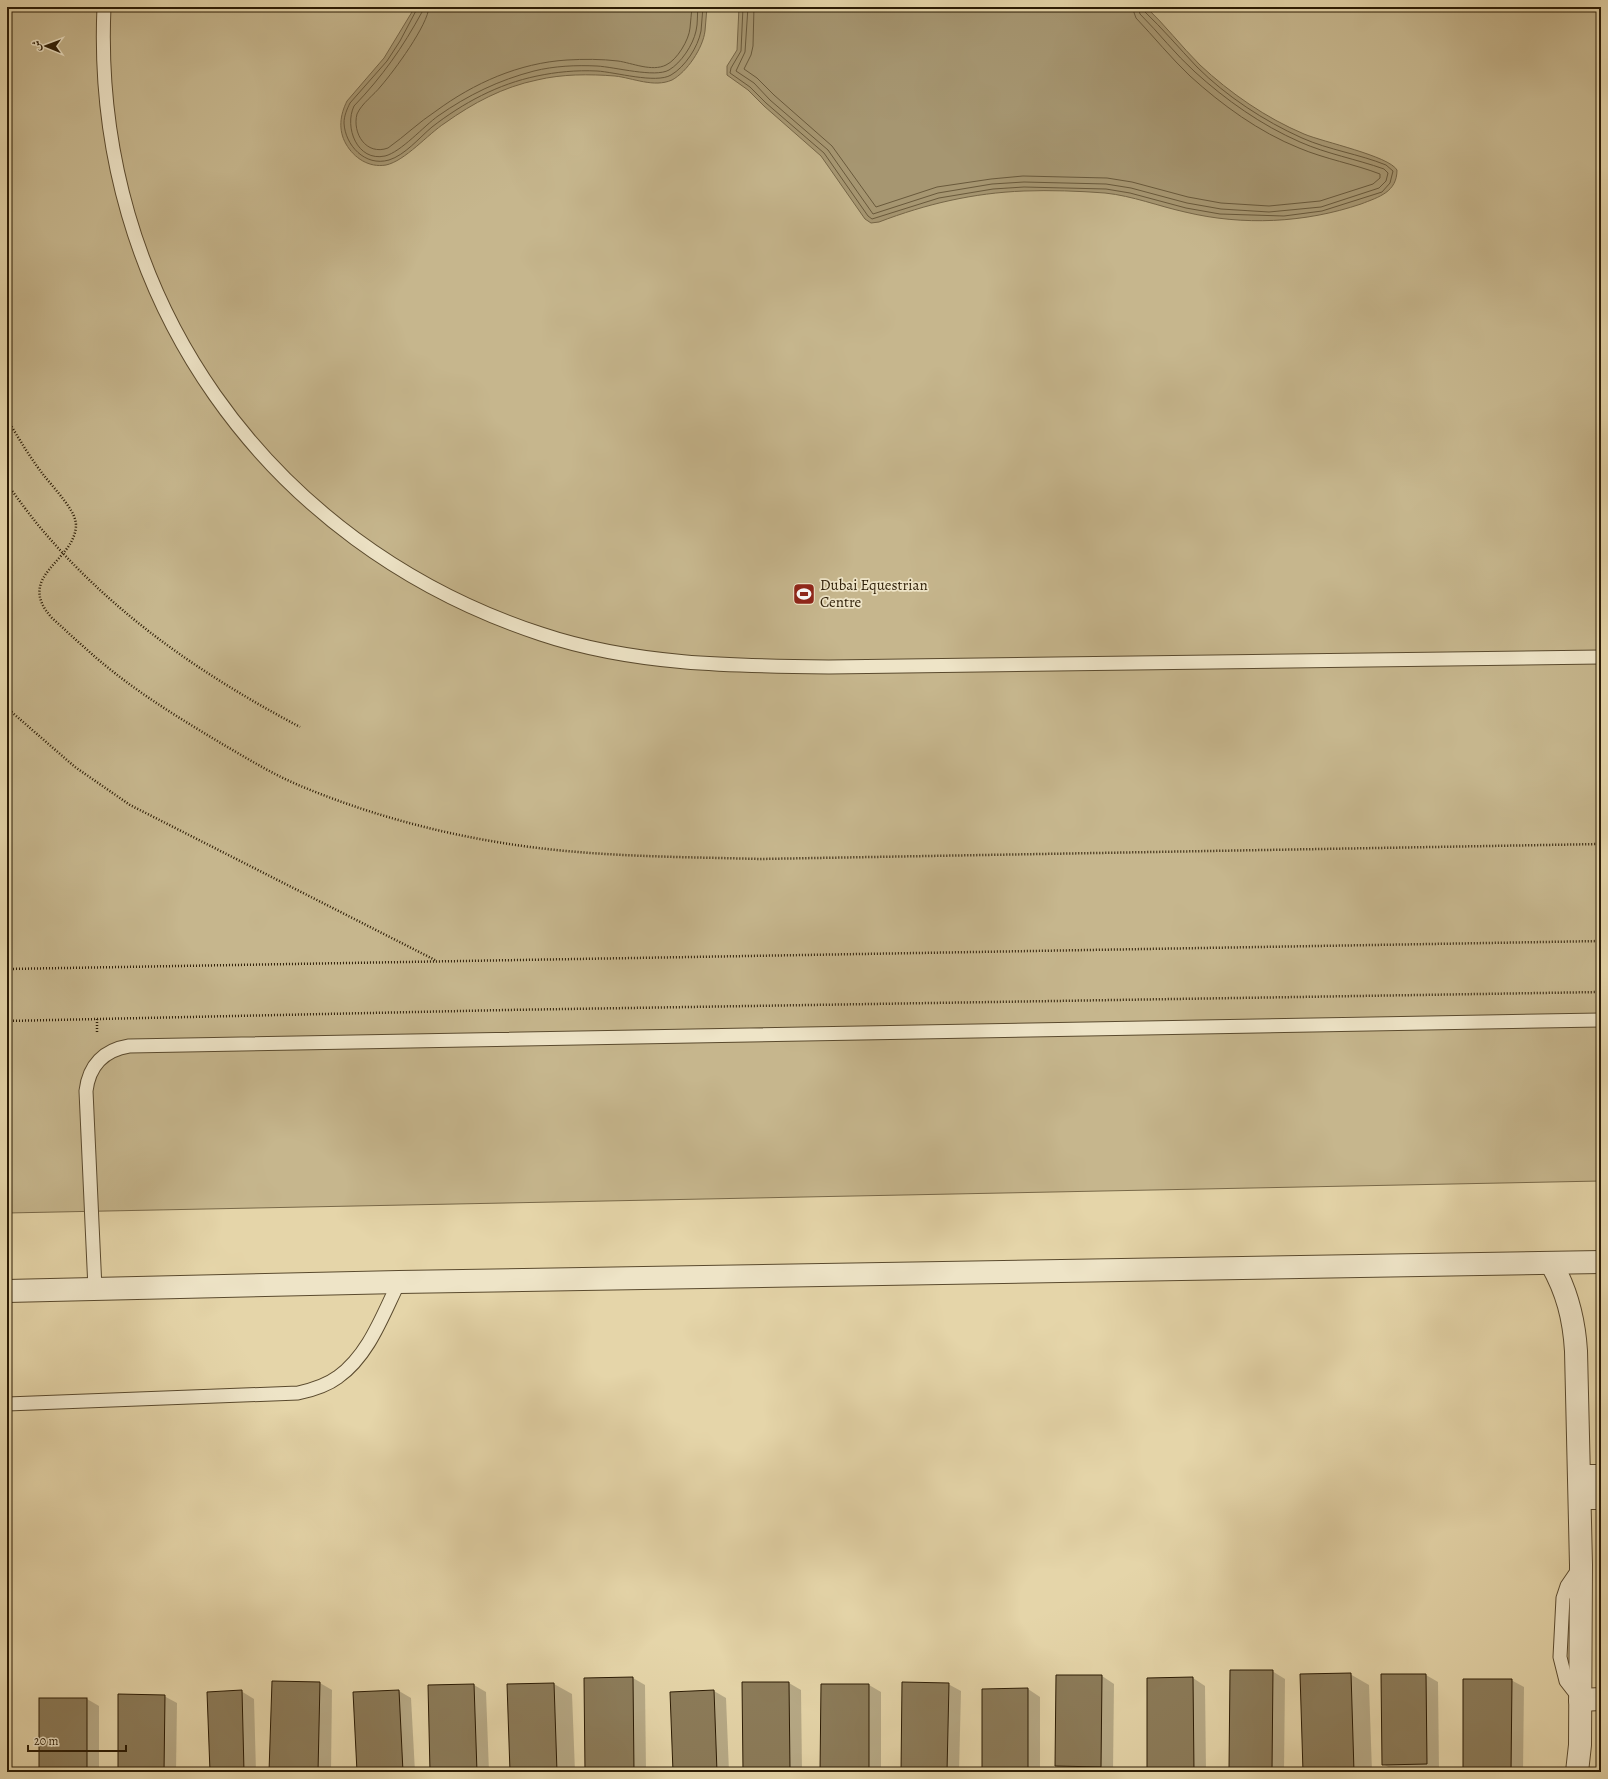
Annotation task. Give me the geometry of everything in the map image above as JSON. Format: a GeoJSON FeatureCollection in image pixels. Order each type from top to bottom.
{"type":"FeatureCollection","features":[{"type":"Feature","properties":{"kind":"street"},"geometry":{"type":"LineString","coordinates":[[7,1291],[400,1282],[1601,1262]]}},
{"type":"Feature","properties":{"kind":"street"},"geometry":{"type":"LineString","coordinates":[[1552,1263],[1562,1283],[1575,1327],[1579,1476],[1590,1498],[1581,1565],[1591,1699],[1580,1745],[1577,1772]]}},
{"type":"Feature","properties":{"kind":"street"},"geometry":{"type":"LineString","coordinates":[[1579,1476],[1601,1476]]}},
{"type":"Feature","properties":{"kind":"lane"},"geometry":{"type":"LineString","coordinates":[[104,7],[104,74],[108,123],[116,171],[129,217],[164,310],[218,401],[251,444],[284,479],[361,543],[404,572],[448,597],[495,618],[557,639],[592,648],[642,657],[778,666],[829,667],[1601,657]]}},
{"type":"Feature","properties":{"kind":"lane"},"geometry":{"type":"LineString","coordinates":[[95,1289],[86,1091],[87,1080],[98,1060],[118,1048],[129,1046],[498,1038],[1601,1020]]}},
{"type":"Feature","properties":{"kind":"lane"},"geometry":{"type":"LineString","coordinates":[[7,1404],[298,1393],[319,1388],[338,1377],[354,1363],[367,1345],[400,1282]]}},
{"type":"Feature","properties":{"kind":"path"},"geometry":{"type":"LineString","coordinates":[[7,419],[41,472],[74,516],[75,533],[62,553],[46,572],[40,584],[40,597],[43,609],[116,674],[154,701],[249,759],[306,788],[396,819],[494,842],[548,849],[602,853],[760,858],[1601,844]]}},
{"type":"Feature","properties":{"kind":"path"},"geometry":{"type":"LineString","coordinates":[[7,484],[62,553],[106,596],[157,639],[205,673],[249,700],[300,727]]}},
{"type":"Feature","properties":{"kind":"path"},"geometry":{"type":"LineString","coordinates":[[7,708],[75,767],[130,805],[436,961]]}},
{"type":"Feature","properties":{"kind":"path"},"geometry":{"type":"LineString","coordinates":[[7,969],[1601,941]]}},
{"type":"Feature","properties":{"kind":"path"},"geometry":{"type":"LineString","coordinates":[[7,1021],[514,1010],[1601,992]]}},
{"type":"Feature","properties":{"kind":"shaded area","name":"Dubai Equestrian Centre"},"geometry":{"type":"Polygon","coordinates":[[[7,7],[1601,7],[1601,1181],[7,1213],[7,7]]]}},
{"type":"Feature","properties":{"kind":"water"},"geometry":{"type":"Polygon","coordinates":[[[415,7],[707,7],[704,38],[698,52],[689,65],[672,80],[651,83],[615,76],[576,75],[546,78],[524,83],[500,91],[477,102],[438,128],[401,158],[386,165],[374,165],[358,158],[349,149],[343,139],[341,117],[347,101],[384,58],[415,7]]]}},
{"type":"Feature","properties":{"kind":"water"},"geometry":{"type":"Polygon","coordinates":[[[739,7],[1146,7],[1200,65],[1236,95],[1262,113],[1304,134],[1382,160],[1397,170],[1396,177],[1394,184],[1386,193],[1374,199],[1340,210],[1296,219],[1251,221],[1229,219],[1185,212],[1115,194],[1024,191],[986,194],[950,200],[879,222],[871,223],[865,219],[821,156],[748,90],[727,75],[727,66],[737,50],[739,7]]]}},
{"type":"Feature","properties":{"kind":"building"},"geometry":{"type":"Polygon","coordinates":[[[1230,1670],[1273,1670],[1272,1770],[1229,1769],[1230,1670]]]}},
{"type":"Feature","properties":{"kind":"building"},"geometry":{"type":"Polygon","coordinates":[[[1351,1673],[1354,1772],[1303,1772],[1300,1674],[1351,1673]]]}},
{"type":"Feature","properties":{"kind":"building"},"geometry":{"type":"Polygon","coordinates":[[[1381,1674],[1426,1674],[1427,1764],[1382,1765],[1381,1674]]]}},
{"type":"Feature","properties":{"kind":"building"},"geometry":{"type":"Polygon","coordinates":[[[1056,1675],[1102,1675],[1101,1767],[1055,1766],[1056,1675]]]}},
{"type":"Feature","properties":{"kind":"building"},"geometry":{"type":"Polygon","coordinates":[[[633,1677],[634,1772],[585,1772],[584,1678],[633,1677]]]}},
{"type":"Feature","properties":{"kind":"building"},"geometry":{"type":"Polygon","coordinates":[[[1193,1677],[1194,1772],[1147,1772],[1147,1678],[1193,1677]]]}},
{"type":"Feature","properties":{"kind":"building"},"geometry":{"type":"Polygon","coordinates":[[[1463,1679],[1512,1679],[1511,1772],[1463,1772],[1463,1679]]]}},
{"type":"Feature","properties":{"kind":"building"},"geometry":{"type":"Polygon","coordinates":[[[272,1681],[320,1682],[318,1772],[269,1772],[272,1681]]]}},
{"type":"Feature","properties":{"kind":"building"},"geometry":{"type":"Polygon","coordinates":[[[742,1682],[789,1682],[790,1770],[743,1771],[742,1682]]]}},
{"type":"Feature","properties":{"kind":"building"},"geometry":{"type":"Polygon","coordinates":[[[902,1682],[949,1683],[947,1772],[901,1772],[902,1682]]]}},
{"type":"Feature","properties":{"kind":"building"},"geometry":{"type":"Polygon","coordinates":[[[554,1683],[557,1772],[510,1772],[507,1684],[554,1683]]]}},
{"type":"Feature","properties":{"kind":"building"},"geometry":{"type":"Polygon","coordinates":[[[474,1684],[477,1772],[430,1772],[428,1685],[474,1684]]]}},
{"type":"Feature","properties":{"kind":"building"},"geometry":{"type":"Polygon","coordinates":[[[821,1684],[869,1684],[869,1772],[820,1772],[821,1684]]]}},
{"type":"Feature","properties":{"kind":"building"},"geometry":{"type":"Polygon","coordinates":[[[1028,1688],[1028,1772],[982,1772],[982,1689],[1028,1688]]]}},
{"type":"Feature","properties":{"kind":"building"},"geometry":{"type":"Polygon","coordinates":[[[242,1690],[244,1772],[210,1772],[207,1692],[242,1690]]]}},
{"type":"Feature","properties":{"kind":"building"},"geometry":{"type":"Polygon","coordinates":[[[399,1690],[403,1772],[357,1772],[353,1692],[399,1690]]]}},
{"type":"Feature","properties":{"kind":"building"},"geometry":{"type":"Polygon","coordinates":[[[714,1690],[717,1772],[673,1772],[670,1692],[714,1690]]]}},
{"type":"Feature","properties":{"kind":"building"},"geometry":{"type":"Polygon","coordinates":[[[118,1694],[165,1695],[164,1772],[118,1772],[118,1694]]]}},
{"type":"Feature","properties":{"kind":"building"},"geometry":{"type":"Polygon","coordinates":[[[39,1698],[87,1698],[87,1772],[39,1772],[39,1698]]]}},
{"type":"Feature","properties":{"kind":"place","name":"Dubai Equestrian Centre"},"geometry":{"type":"Point","coordinates":[804,594]}}]}
